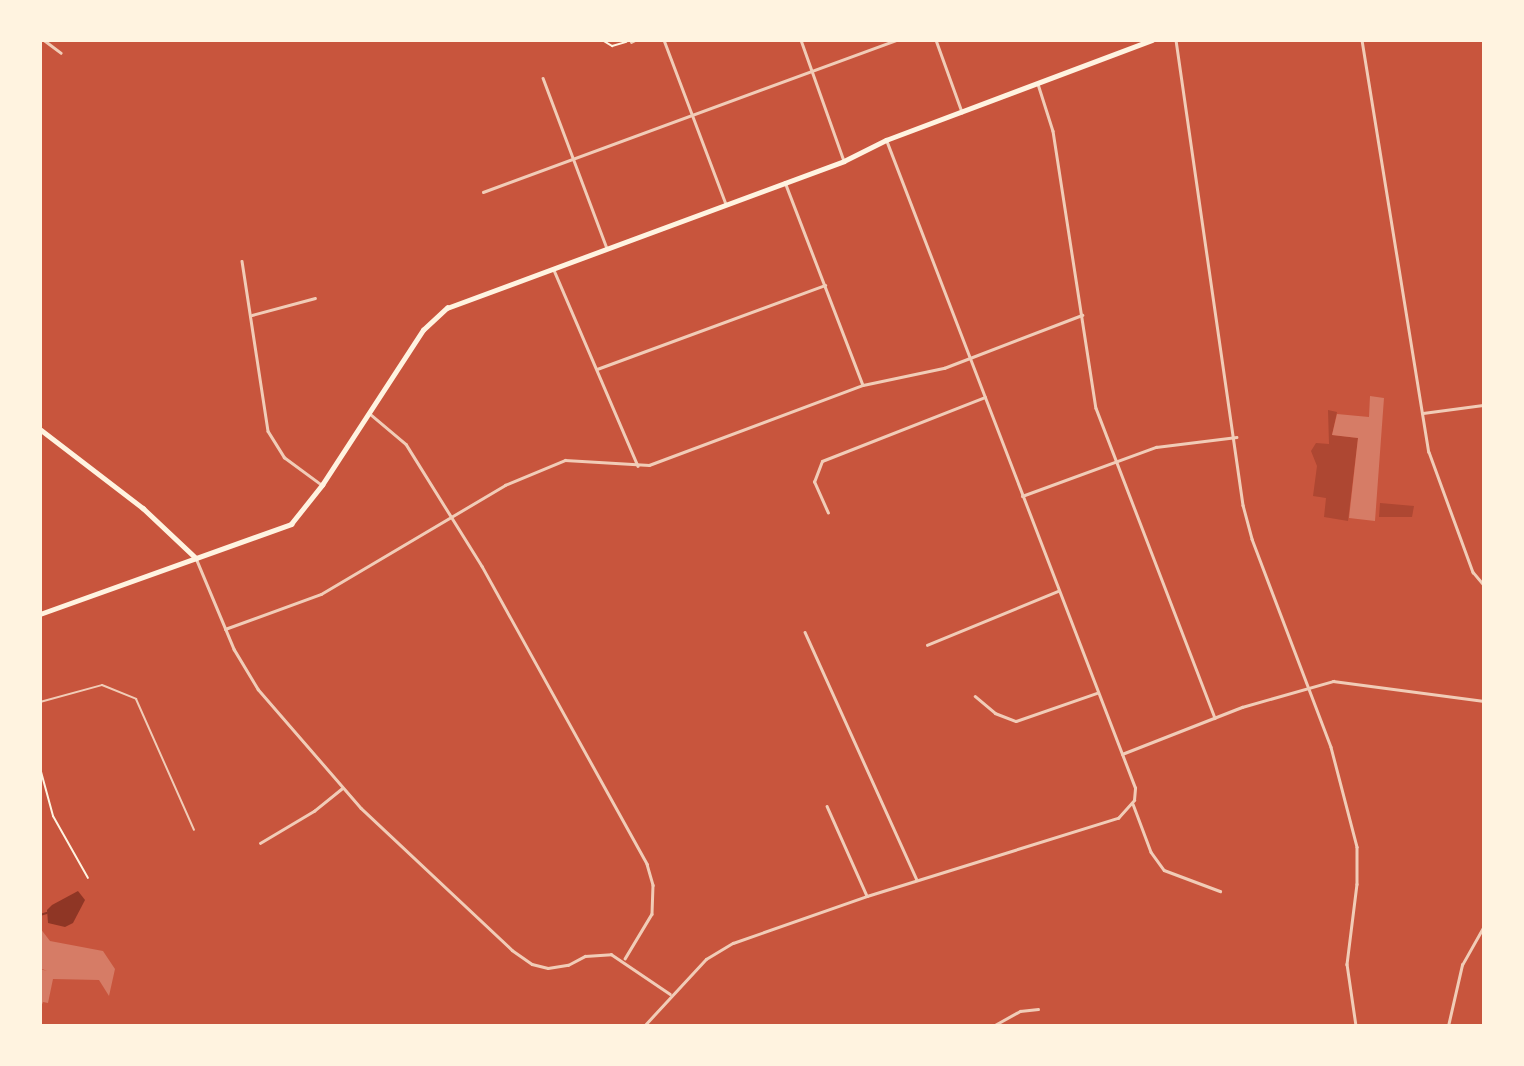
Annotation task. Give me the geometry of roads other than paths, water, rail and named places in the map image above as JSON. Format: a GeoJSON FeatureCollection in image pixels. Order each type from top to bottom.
{"type":"FeatureCollection","features":[{"type":"Feature","properties":{"kind":"main road"},"geometry":{"type":"LineString","coordinates":[[40,614],[291,524],[322,485],[368,412],[439,313],[844,161],[886,140],[1152,40]]}},
{"type":"Feature","properties":{"kind":"main road"},"geometry":{"type":"LineString","coordinates":[[40,429],[143,508],[196,558]]}},
{"type":"Feature","properties":{"kind":"street"},"geometry":{"type":"LineString","coordinates":[[44,40],[61,53]]}},
{"type":"Feature","properties":{"kind":"street"},"geometry":{"type":"LineString","coordinates":[[664,40],[726,204]]}},
{"type":"Feature","properties":{"kind":"street"},"geometry":{"type":"LineString","coordinates":[[801,40],[844,161]]}},
{"type":"Feature","properties":{"kind":"street"},"geometry":{"type":"LineString","coordinates":[[483,192],[897,40]]}},
{"type":"Feature","properties":{"kind":"street"},"geometry":{"type":"LineString","coordinates":[[936,40],[962,112]]}},
{"type":"Feature","properties":{"kind":"street"},"geometry":{"type":"LineString","coordinates":[[1176,40],[1252,539],[1331,747],[1357,848],[1357,884],[1347,964],[1356,1026]]}},
{"type":"Feature","properties":{"kind":"street"},"geometry":{"type":"LineString","coordinates":[[1362,40],[1435,473],[1473,572],[1484,585]]}},
{"type":"Feature","properties":{"kind":"street"},"geometry":{"type":"LineString","coordinates":[[543,78],[607,248]]}},
{"type":"Feature","properties":{"kind":"street"},"geometry":{"type":"LineString","coordinates":[[1038,83],[1054,135],[1096,408],[1214,718]]}},
{"type":"Feature","properties":{"kind":"street"},"geometry":{"type":"LineString","coordinates":[[886,140],[1122,754],[1135,789],[1133,804],[1151,852],[1164,870],[1179,879],[1206,882],[1220,891]]}},
{"type":"Feature","properties":{"kind":"street"},"geometry":{"type":"LineString","coordinates":[[785,182],[863,385]]}},
{"type":"Feature","properties":{"kind":"street"},"geometry":{"type":"LineString","coordinates":[[242,261],[253,315],[268,430],[284,457],[322,485]]}},
{"type":"Feature","properties":{"kind":"street"},"geometry":{"type":"LineString","coordinates":[[554,268],[638,466]]}},
{"type":"Feature","properties":{"kind":"street"},"geometry":{"type":"LineString","coordinates":[[597,369],[825,285]]}},
{"type":"Feature","properties":{"kind":"street"},"geometry":{"type":"LineString","coordinates":[[253,315],[315,298]]}},
{"type":"Feature","properties":{"kind":"street"},"geometry":{"type":"LineString","coordinates":[[225,629],[321,594],[505,485],[572,458],[638,466],[863,385],[969,358],[1082,315]]}},
{"type":"Feature","properties":{"kind":"street"},"geometry":{"type":"LineString","coordinates":[[828,513],[814,482],[822,461],[985,397]]}},
{"type":"Feature","properties":{"kind":"street"},"geometry":{"type":"LineString","coordinates":[[1423,413],[1484,405]]}},
{"type":"Feature","properties":{"kind":"street"},"geometry":{"type":"LineString","coordinates":[[368,412],[406,444],[513,616],[650,873],[654,895],[649,923],[625,960]]}},
{"type":"Feature","properties":{"kind":"street"},"geometry":{"type":"LineString","coordinates":[[1022,496],[1156,447],[1236,437]]}},
{"type":"Feature","properties":{"kind":"street"},"geometry":{"type":"LineString","coordinates":[[196,558],[225,629],[258,689],[342,788],[521,958],[548,968],[598,953],[625,960],[671,994]]}},
{"type":"Feature","properties":{"kind":"street"},"geometry":{"type":"LineString","coordinates":[[927,645],[1058,592]]}},
{"type":"Feature","properties":{"kind":"street"},"geometry":{"type":"LineString","coordinates":[[805,632],[917,880]]}},
{"type":"Feature","properties":{"kind":"street"},"geometry":{"type":"LineString","coordinates":[[1122,754],[1214,718],[1308,687],[1342,681],[1484,701]]}},
{"type":"Feature","properties":{"kind":"street"},"geometry":{"type":"LineString","coordinates":[[975,696],[995,713],[1016,721],[1097,693]]}},
{"type":"Feature","properties":{"kind":"street"},"geometry":{"type":"LineString","coordinates":[[260,843],[313,811],[342,788]]}},
{"type":"Feature","properties":{"kind":"street"},"geometry":{"type":"LineString","coordinates":[[643,1026],[671,994],[720,950],[867,896],[1118,818],[1133,804]]}},
{"type":"Feature","properties":{"kind":"street"},"geometry":{"type":"LineString","coordinates":[[827,806],[867,896]]}},
{"type":"Feature","properties":{"kind":"street"},"geometry":{"type":"LineString","coordinates":[[1448,1026],[1462,965],[1484,926]]}},
{"type":"Feature","properties":{"kind":"street"},"geometry":{"type":"LineString","coordinates":[[993,1026],[1020,1011],[1038,1010]]}},
{"type":"Feature","properties":{"kind":"lane"},"geometry":{"type":"LineString","coordinates":[[40,702],[102,685],[136,699],[194,830]]}},
{"type":"Feature","properties":{"kind":"waterway"},"geometry":{"type":"LineString","coordinates":[[40,915],[47,913]]}}]}
